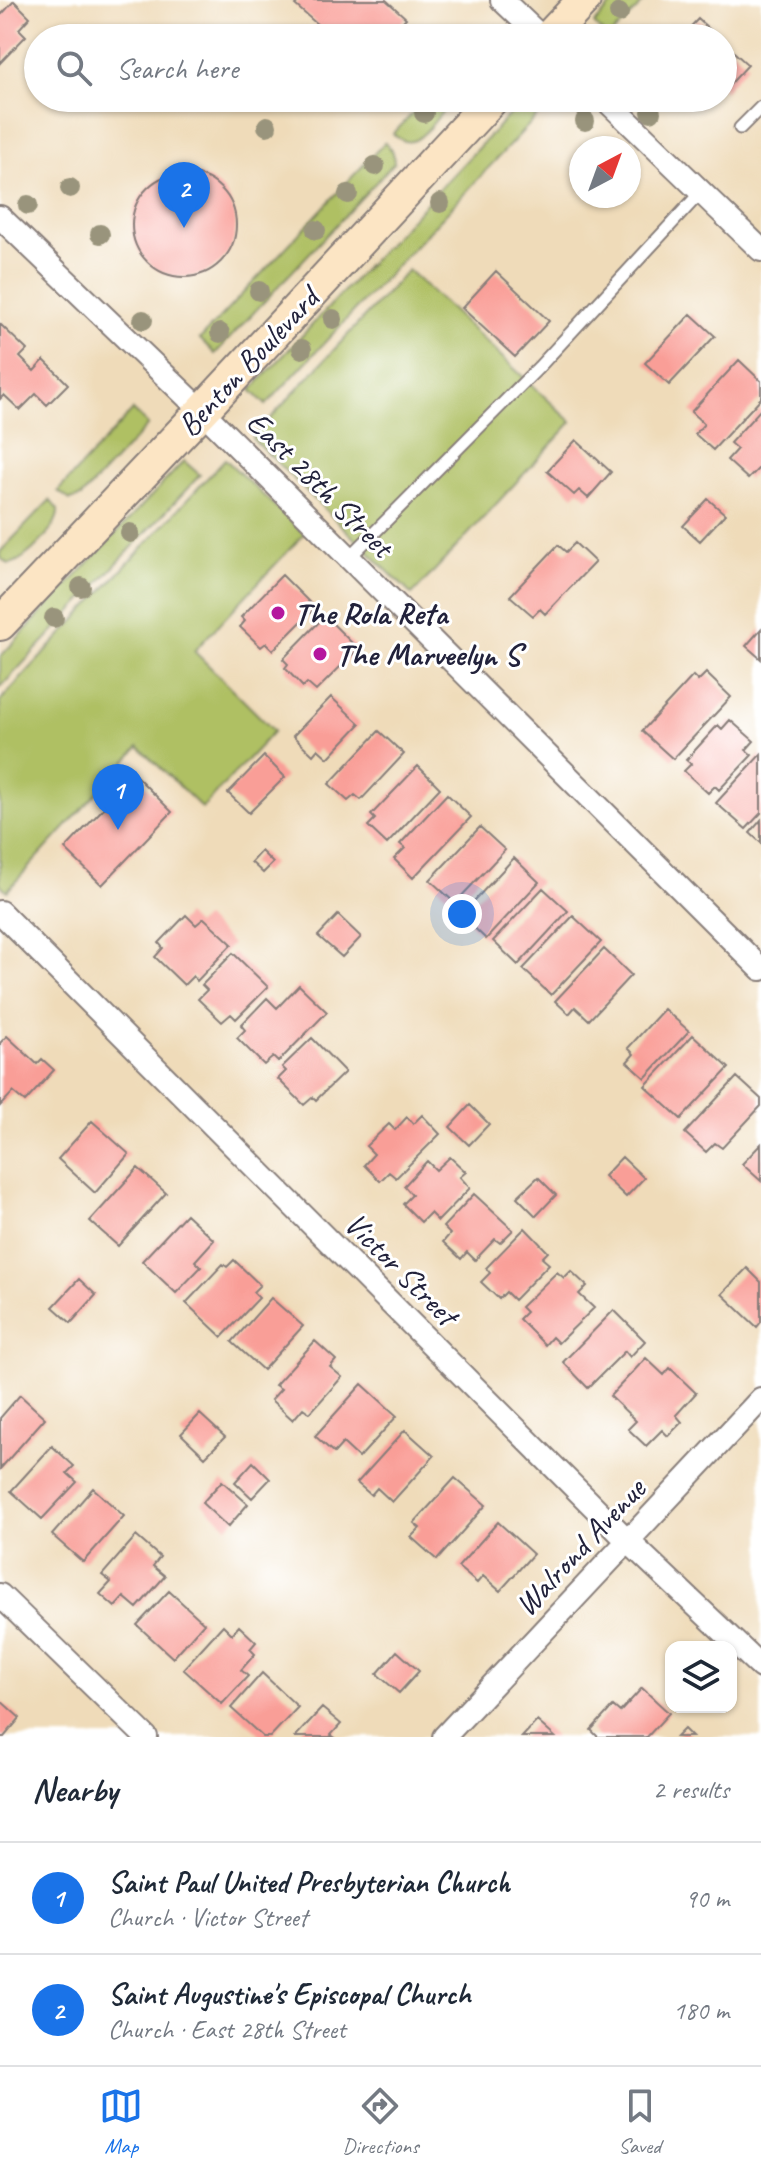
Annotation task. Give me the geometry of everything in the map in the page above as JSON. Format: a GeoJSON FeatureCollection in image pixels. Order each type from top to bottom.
{"type":"FeatureCollection","features":[{"type":"Feature","properties":{"kind":"street"},"geometry":{"type":"LineString","coordinates":[[502,0],[529,24]]}},
{"type":"Feature","properties":{"kind":"street"},"geometry":{"type":"LineString","coordinates":[[559,24],[584,0]]}},
{"type":"Feature","properties":{"kind":"street","name":"Benton Boulevard"},"geometry":{"type":"LineString","coordinates":[[0,624],[480,112]]}},
{"type":"Feature","properties":{"kind":"street"},"geometry":{"type":"LineString","coordinates":[[618,112],[761,250]]}},
{"type":"Feature","properties":{"kind":"street","name":"East 28th Street"},"geometry":{"type":"LineString","coordinates":[[0,217],[202,411],[761,969]]}},
{"type":"Feature","properties":{"kind":"street","name":"Victor Street"},"geometry":{"type":"LineString","coordinates":[[0,912],[629,1542],[761,1667]]}},
{"type":"Feature","properties":{"kind":"street","name":"Walrond Avenue"},"geometry":{"type":"LineString","coordinates":[[444,1737],[761,1399]]}},
{"type":"Feature","properties":{"kind":"street"},"geometry":{"type":"LineString","coordinates":[[0,1595],[146,1737]]}},
{"type":"Feature","properties":{"kind":"lane"},"geometry":{"type":"LineString","coordinates":[[740,128],[761,107]]}},
{"type":"Feature","properties":{"kind":"lane"},"geometry":{"type":"LineString","coordinates":[[349,558],[539,367],[701,192]]}},
{"type":"Feature","properties":{"kind":"green space"},"geometry":{"type":"Polygon","coordinates":[[[616,0],[646,0],[622,24],[594,24],[616,0]]]}},
{"type":"Feature","properties":{"kind":"green space"},"geometry":{"type":"Polygon","coordinates":[[[414,112],[442,112],[415,140],[401,140],[393,134],[414,112]]]}},
{"type":"Feature","properties":{"kind":"green space"},"geometry":{"type":"Polygon","coordinates":[[[512,112],[535,112],[538,115],[266,405],[251,390],[512,112]]]}},
{"type":"Feature","properties":{"kind":"green space"},"geometry":{"type":"Polygon","coordinates":[[[385,142],[393,152],[394,163],[215,354],[200,339],[385,142]]]}},
{"type":"Feature","properties":{"kind":"green space"},"geometry":{"type":"Polygon","coordinates":[[[408,270],[572,422],[412,595],[252,438],[408,270]]]}},
{"type":"Feature","properties":{"kind":"green space"},"geometry":{"type":"Polygon","coordinates":[[[133,410],[148,425],[81,497],[70,500],[58,491],[133,410]]]}},
{"type":"Feature","properties":{"kind":"green space"},"geometry":{"type":"Polygon","coordinates":[[[225,459],[304,534],[194,651],[274,731],[202,808],[139,747],[7,891],[0,884],[0,701],[225,459]]]}},
{"type":"Feature","properties":{"kind":"green space"},"geometry":{"type":"Polygon","coordinates":[[[184,461],[200,475],[0,688],[0,657],[184,461]]]}},
{"type":"Feature","properties":{"kind":"green space"},"geometry":{"type":"Polygon","coordinates":[[[50,500],[58,510],[48,534],[16,562],[9,564],[0,558],[0,552],[50,500]]]}},
{"type":"Feature","properties":{"kind":"building"},"geometry":{"type":"Polygon","coordinates":[[[300,0],[386,0],[406,18],[400,24],[317,24],[295,5],[300,0]]]}},
{"type":"Feature","properties":{"kind":"building"},"geometry":{"type":"Polygon","coordinates":[[[14,1],[30,17],[19,29],[24,38],[0,63],[0,12],[2,14],[14,1]]]}},
{"type":"Feature","properties":{"kind":"building"},"geometry":{"type":"Polygon","coordinates":[[[737,55],[748,65],[737,77],[737,55]]]}},
{"type":"Feature","properties":{"kind":"building"},"geometry":{"type":"Polygon","coordinates":[[[184,173],[204,177],[227,196],[236,225],[232,245],[213,268],[184,277],[164,273],[141,254],[132,225],[136,205],[155,182],[184,173]]]}},
{"type":"Feature","properties":{"kind":"building"},"geometry":{"type":"Polygon","coordinates":[[[496,271],[549,321],[515,357],[462,308],[496,271]]]}},
{"type":"Feature","properties":{"kind":"building"},"geometry":{"type":"Polygon","coordinates":[[[691,314],[715,336],[669,385],[645,363],[691,314]]]}},
{"type":"Feature","properties":{"kind":"building"},"geometry":{"type":"Polygon","coordinates":[[[0,324],[27,350],[20,357],[34,371],[44,360],[68,384],[47,405],[36,394],[20,410],[4,395],[0,399],[0,324]]]}},
{"type":"Feature","properties":{"kind":"building"},"geometry":{"type":"Polygon","coordinates":[[[739,360],[761,381],[761,398],[713,450],[695,434],[704,424],[691,412],[739,360]]]}},
{"type":"Feature","properties":{"kind":"building"},"geometry":{"type":"Polygon","coordinates":[[[761,409],[761,466],[748,479],[727,460],[737,449],[730,443],[761,409]]]}},
{"type":"Feature","properties":{"kind":"building"},"geometry":{"type":"Polygon","coordinates":[[[576,440],[611,472],[588,498],[579,490],[574,495],[547,471],[576,440]]]}},
{"type":"Feature","properties":{"kind":"building"},"geometry":{"type":"Polygon","coordinates":[[[708,499],[725,514],[700,541],[683,526],[708,499]]]}},
{"type":"Feature","properties":{"kind":"building"},"geometry":{"type":"Polygon","coordinates":[[[575,543],[595,562],[545,614],[540,609],[533,616],[510,596],[558,545],[566,552],[575,543]]]}},
{"type":"Feature","properties":{"kind":"building","name":"The Rola Reta"},"geometry":{"type":"Polygon","coordinates":[[[282,575],[315,608],[273,650],[266,643],[261,647],[240,627],[245,621],[241,617],[282,575]]]}},
{"type":"Feature","properties":{"kind":"building","name":"The Marveelyn S"},"geometry":{"type":"Polygon","coordinates":[[[325,616],[358,649],[316,691],[307,683],[303,687],[285,668],[288,664],[283,659],[325,616]]]}},
{"type":"Feature","properties":{"kind":"building"},"geometry":{"type":"Polygon","coordinates":[[[761,629],[761,659],[746,646],[761,629]]]}},
{"type":"Feature","properties":{"kind":"building"},"geometry":{"type":"Polygon","coordinates":[[[706,673],[731,697],[673,759],[642,731],[693,676],[698,681],[706,673]]]}},
{"type":"Feature","properties":{"kind":"building"},"geometry":{"type":"Polygon","coordinates":[[[331,697],[360,724],[328,758],[318,749],[313,755],[293,736],[331,697]]]}},
{"type":"Feature","properties":{"kind":"building"},"geometry":{"type":"Polygon","coordinates":[[[730,720],[754,741],[746,750],[752,755],[719,790],[715,786],[708,793],[684,771],[691,764],[686,760],[718,725],[722,729],[730,720]]]}},
{"type":"Feature","properties":{"kind":"building"},"geometry":{"type":"Polygon","coordinates":[[[379,731],[404,754],[361,800],[355,795],[348,801],[329,784],[379,731]]]}},
{"type":"Feature","properties":{"kind":"building"},"geometry":{"type":"Polygon","coordinates":[[[761,754],[761,813],[746,829],[716,803],[761,754]]]}},
{"type":"Feature","properties":{"kind":"building"},"geometry":{"type":"Polygon","coordinates":[[[264,756],[285,777],[249,813],[228,793],[264,756]]]}},
{"type":"Feature","properties":{"kind":"building"},"geometry":{"type":"Polygon","coordinates":[[[418,766],[440,788],[387,844],[368,826],[375,819],[371,815],[418,766]]]}},
{"type":"Feature","properties":{"kind":"building"},"geometry":{"type":"Polygon","coordinates":[[[135,775],[172,812],[102,885],[65,849],[135,775]]]}},
{"type":"Feature","properties":{"kind":"building"},"geometry":{"type":"Polygon","coordinates":[[[447,794],[471,817],[413,878],[394,859],[405,848],[400,844],[447,794]]]}},
{"type":"Feature","properties":{"kind":"building"},"geometry":{"type":"Polygon","coordinates":[[[761,820],[761,843],[750,833],[761,820]]]}},
{"type":"Feature","properties":{"kind":"building"},"geometry":{"type":"Polygon","coordinates":[[[480,827],[505,850],[455,903],[430,880],[480,827]]]}},
{"type":"Feature","properties":{"kind":"building"},"geometry":{"type":"Polygon","coordinates":[[[261,851],[273,863],[263,873],[251,862],[261,851]]]}},
{"type":"Feature","properties":{"kind":"building"},"geometry":{"type":"Polygon","coordinates":[[[514,858],[539,882],[486,939],[461,915],[514,858]]]}},
{"type":"Feature","properties":{"kind":"building"},"geometry":{"type":"Polygon","coordinates":[[[543,888],[568,911],[518,965],[493,941],[543,888]]]}},
{"type":"Feature","properties":{"kind":"building"},"geometry":{"type":"Polygon","coordinates":[[[186,915],[196,925],[204,918],[232,944],[197,981],[193,976],[184,985],[155,957],[163,948],[159,943],[186,915]]]}},
{"type":"Feature","properties":{"kind":"building"},"geometry":{"type":"Polygon","coordinates":[[[338,915],[361,937],[342,957],[318,936],[338,915]]]}},
{"type":"Feature","properties":{"kind":"building"},"geometry":{"type":"Polygon","coordinates":[[[573,916],[601,942],[551,995],[523,969],[573,916]]]}},
{"type":"Feature","properties":{"kind":"building"},"geometry":{"type":"Polygon","coordinates":[[[604,949],[631,975],[589,1020],[575,1007],[569,1014],[555,1001],[604,949]]]}},
{"type":"Feature","properties":{"kind":"building"},"geometry":{"type":"Polygon","coordinates":[[[233,953],[268,987],[236,1019],[231,1014],[222,1022],[198,999],[207,990],[202,985],[233,953]]]}},
{"type":"Feature","properties":{"kind":"building"},"geometry":{"type":"Polygon","coordinates":[[[299,985],[327,1012],[278,1062],[273,1057],[264,1065],[237,1038],[245,1030],[241,1025],[267,998],[277,1008],[299,985]]]}},
{"type":"Feature","properties":{"kind":"building"},"geometry":{"type":"Polygon","coordinates":[[[664,1009],[689,1031],[645,1078],[627,1062],[634,1054],[628,1048],[664,1009]]]}},
{"type":"Feature","properties":{"kind":"building"},"geometry":{"type":"Polygon","coordinates":[[[693,1035],[729,1068],[681,1119],[645,1086],[693,1035]]]}},
{"type":"Feature","properties":{"kind":"building"},"geometry":{"type":"Polygon","coordinates":[[[7,1036],[37,1064],[42,1059],[54,1070],[25,1102],[13,1092],[0,1106],[0,1043],[7,1036]]]}},
{"type":"Feature","properties":{"kind":"building"},"geometry":{"type":"Polygon","coordinates":[[[312,1038],[345,1072],[316,1100],[313,1097],[304,1105],[278,1079],[286,1071],[282,1067],[312,1038]]]}},
{"type":"Feature","properties":{"kind":"building"},"geometry":{"type":"Polygon","coordinates":[[[737,1077],[761,1099],[761,1106],[722,1148],[715,1143],[706,1152],[685,1133],[737,1077]]]}},
{"type":"Feature","properties":{"kind":"building"},"geometry":{"type":"Polygon","coordinates":[[[470,1105],[489,1124],[469,1145],[450,1127],[470,1105]]]}},
{"type":"Feature","properties":{"kind":"building"},"geometry":{"type":"Polygon","coordinates":[[[422,1115],[440,1134],[396,1178],[389,1172],[380,1181],[364,1165],[374,1154],[366,1146],[389,1124],[395,1130],[407,1117],[413,1124],[422,1115]]]}},
{"type":"Feature","properties":{"kind":"building"},"geometry":{"type":"Polygon","coordinates":[[[92,1121],[129,1154],[95,1193],[58,1159],[92,1121]]]}},
{"type":"Feature","properties":{"kind":"building"},"geometry":{"type":"Polygon","coordinates":[[[761,1144],[761,1181],[742,1164],[761,1144]]]}},
{"type":"Feature","properties":{"kind":"building"},"geometry":{"type":"Polygon","coordinates":[[[450,1157],[466,1172],[460,1177],[470,1188],[438,1221],[430,1213],[421,1222],[403,1204],[412,1195],[404,1186],[427,1161],[436,1170],[450,1157]]]}},
{"type":"Feature","properties":{"kind":"building"},"geometry":{"type":"Polygon","coordinates":[[[622,1157],[644,1178],[626,1197],[604,1176],[622,1157]]]}},
{"type":"Feature","properties":{"kind":"building"},"geometry":{"type":"Polygon","coordinates":[[[138,1168],[166,1193],[118,1246],[90,1221],[138,1168]]]}},
{"type":"Feature","properties":{"kind":"building"},"geometry":{"type":"Polygon","coordinates":[[[538,1177],[556,1195],[536,1216],[517,1197],[538,1177]]]}},
{"type":"Feature","properties":{"kind":"building"},"geometry":{"type":"Polygon","coordinates":[[[474,1194],[513,1230],[500,1243],[495,1239],[475,1260],[467,1252],[461,1259],[443,1242],[450,1234],[443,1227],[474,1194]]]}},
{"type":"Feature","properties":{"kind":"building"},"geometry":{"type":"Polygon","coordinates":[[[186,1214],[214,1240],[195,1261],[201,1267],[176,1293],[142,1261],[186,1214]]]}},
{"type":"Feature","properties":{"kind":"building"},"geometry":{"type":"Polygon","coordinates":[[[525,1228],[548,1252],[542,1258],[549,1264],[514,1300],[506,1292],[499,1299],[481,1282],[490,1273],[486,1268],[525,1228]]]}},
{"type":"Feature","properties":{"kind":"building"},"geometry":{"type":"Polygon","coordinates":[[[234,1260],[260,1285],[253,1292],[259,1298],[222,1337],[186,1303],[223,1264],[227,1267],[234,1260]]]}},
{"type":"Feature","properties":{"kind":"building"},"geometry":{"type":"Polygon","coordinates":[[[747,1268],[761,1282],[761,1322],[757,1327],[722,1294],[747,1268]]]}},
{"type":"Feature","properties":{"kind":"building"},"geometry":{"type":"Polygon","coordinates":[[[571,1271],[587,1286],[579,1294],[594,1308],[558,1343],[552,1337],[545,1345],[519,1319],[526,1312],[521,1307],[557,1272],[564,1278],[571,1271]]]}},
{"type":"Feature","properties":{"kind":"building"},"geometry":{"type":"Polygon","coordinates":[[[79,1279],[96,1295],[71,1323],[53,1307],[79,1279]]]}},
{"type":"Feature","properties":{"kind":"building"},"geometry":{"type":"Polygon","coordinates":[[[271,1298],[303,1326],[263,1370],[232,1342],[271,1298]]]}},
{"type":"Feature","properties":{"kind":"building"},"geometry":{"type":"Polygon","coordinates":[[[614,1310],[645,1341],[630,1357],[625,1351],[588,1388],[563,1362],[614,1310]]]}},
{"type":"Feature","properties":{"kind":"building"},"geometry":{"type":"Polygon","coordinates":[[[315,1341],[336,1360],[330,1367],[342,1377],[310,1413],[303,1408],[293,1420],[271,1400],[281,1389],[275,1385],[315,1341]]]}},
{"type":"Feature","properties":{"kind":"building"},"geometry":{"type":"Polygon","coordinates":[[[646,1358],[664,1375],[670,1368],[696,1393],[676,1415],[682,1422],[668,1436],[662,1430],[646,1446],[628,1429],[636,1421],[610,1396],[646,1358]]]}},
{"type":"Feature","properties":{"kind":"building"},"geometry":{"type":"Polygon","coordinates":[[[362,1384],[397,1416],[359,1458],[343,1443],[334,1453],[315,1436],[362,1384]]]}},
{"type":"Feature","properties":{"kind":"building"},"geometry":{"type":"Polygon","coordinates":[[[20,1395],[45,1418],[0,1469],[0,1418],[20,1395]]]}},
{"type":"Feature","properties":{"kind":"building"},"geometry":{"type":"Polygon","coordinates":[[[200,1414],[225,1437],[205,1457],[181,1434],[200,1414]]]}},
{"type":"Feature","properties":{"kind":"building"},"geometry":{"type":"Polygon","coordinates":[[[405,1430],[434,1456],[392,1502],[377,1488],[371,1495],[357,1483],[405,1430]]]}},
{"type":"Feature","properties":{"kind":"building"},"geometry":{"type":"Polygon","coordinates":[[[52,1446],[74,1466],[67,1473],[77,1482],[42,1519],[11,1491],[52,1446]]]}},
{"type":"Feature","properties":{"kind":"building"},"geometry":{"type":"Polygon","coordinates":[[[253,1462],[270,1479],[252,1498],[235,1482],[253,1462]]]}},
{"type":"Feature","properties":{"kind":"building"},"geometry":{"type":"Polygon","coordinates":[[[455,1478],[486,1505],[437,1560],[411,1537],[420,1528],[414,1523],[455,1478]]]}},
{"type":"Feature","properties":{"kind":"building"},"geometry":{"type":"Polygon","coordinates":[[[222,1481],[248,1504],[228,1527],[202,1503],[222,1481]]]}},
{"type":"Feature","properties":{"kind":"building"},"geometry":{"type":"Polygon","coordinates":[[[93,1488],[124,1516],[83,1562],[52,1535],[93,1488]]]}},
{"type":"Feature","properties":{"kind":"building"},"geometry":{"type":"Polygon","coordinates":[[[498,1522],[533,1554],[500,1591],[483,1576],[477,1583],[458,1567],[498,1522]]]}},
{"type":"Feature","properties":{"kind":"building"},"geometry":{"type":"Polygon","coordinates":[[[136,1536],[160,1557],[153,1566],[165,1576],[137,1608],[124,1597],[115,1607],[100,1594],[111,1582],[102,1575],[136,1536]]]}},
{"type":"Feature","properties":{"kind":"building"},"geometry":{"type":"Polygon","coordinates":[[[169,1591],[204,1623],[173,1658],[137,1625],[169,1591]]]}},
{"type":"Feature","properties":{"kind":"building"},"geometry":{"type":"Polygon","coordinates":[[[223,1625],[232,1634],[239,1626],[256,1642],[250,1649],[255,1654],[241,1670],[248,1676],[222,1704],[183,1669],[223,1625]]]}},
{"type":"Feature","properties":{"kind":"building"},"geometry":{"type":"Polygon","coordinates":[[[397,1651],[419,1671],[399,1693],[377,1674],[397,1651]]]}},
{"type":"Feature","properties":{"kind":"building"},"geometry":{"type":"Polygon","coordinates":[[[262,1673],[298,1707],[270,1737],[263,1737],[231,1708],[262,1673]]]}},
{"type":"Feature","properties":{"kind":"building"},"geometry":{"type":"Polygon","coordinates":[[[642,1688],[665,1709],[665,1713],[669,1713],[647,1737],[598,1737],[591,1730],[613,1706],[620,1712],[642,1688]]]}},
{"type":"Feature","properties":{"kind":"building"},"geometry":{"type":"Polygon","coordinates":[[[0,1700],[20,1718],[4,1737],[0,1737],[0,1700]]]}},
{"type":"Feature","properties":{"kind":"building"},"geometry":{"type":"Polygon","coordinates":[[[322,1708],[341,1724],[331,1735],[334,1737],[295,1737],[322,1708]]]}},
{"type":"Feature","properties":{"kind":"building"},"geometry":{"type":"Polygon","coordinates":[[[537,1721],[555,1737],[522,1737],[537,1721]]]}},
{"type":"Feature","properties":{"kind":"building"},"geometry":{"type":"Polygon","coordinates":[[[684,1729],[692,1737],[676,1737],[684,1729]]]}},
{"type":"Feature","properties":{"kind":"place","name":"Saint Augustine's Episcopal Church"},"geometry":{"type":"Point","coordinates":[184,228]}},
{"type":"Feature","properties":{"kind":"place","name":"The Rola Reta"},"geometry":{"type":"Point","coordinates":[278,613]}},
{"type":"Feature","properties":{"kind":"place","name":"The Marveelyn S"},"geometry":{"type":"Point","coordinates":[320,654]}},
{"type":"Feature","properties":{"kind":"place","name":"Saint Paul United Presbyterian Church"},"geometry":{"type":"Point","coordinates":[118,830]}}]}
